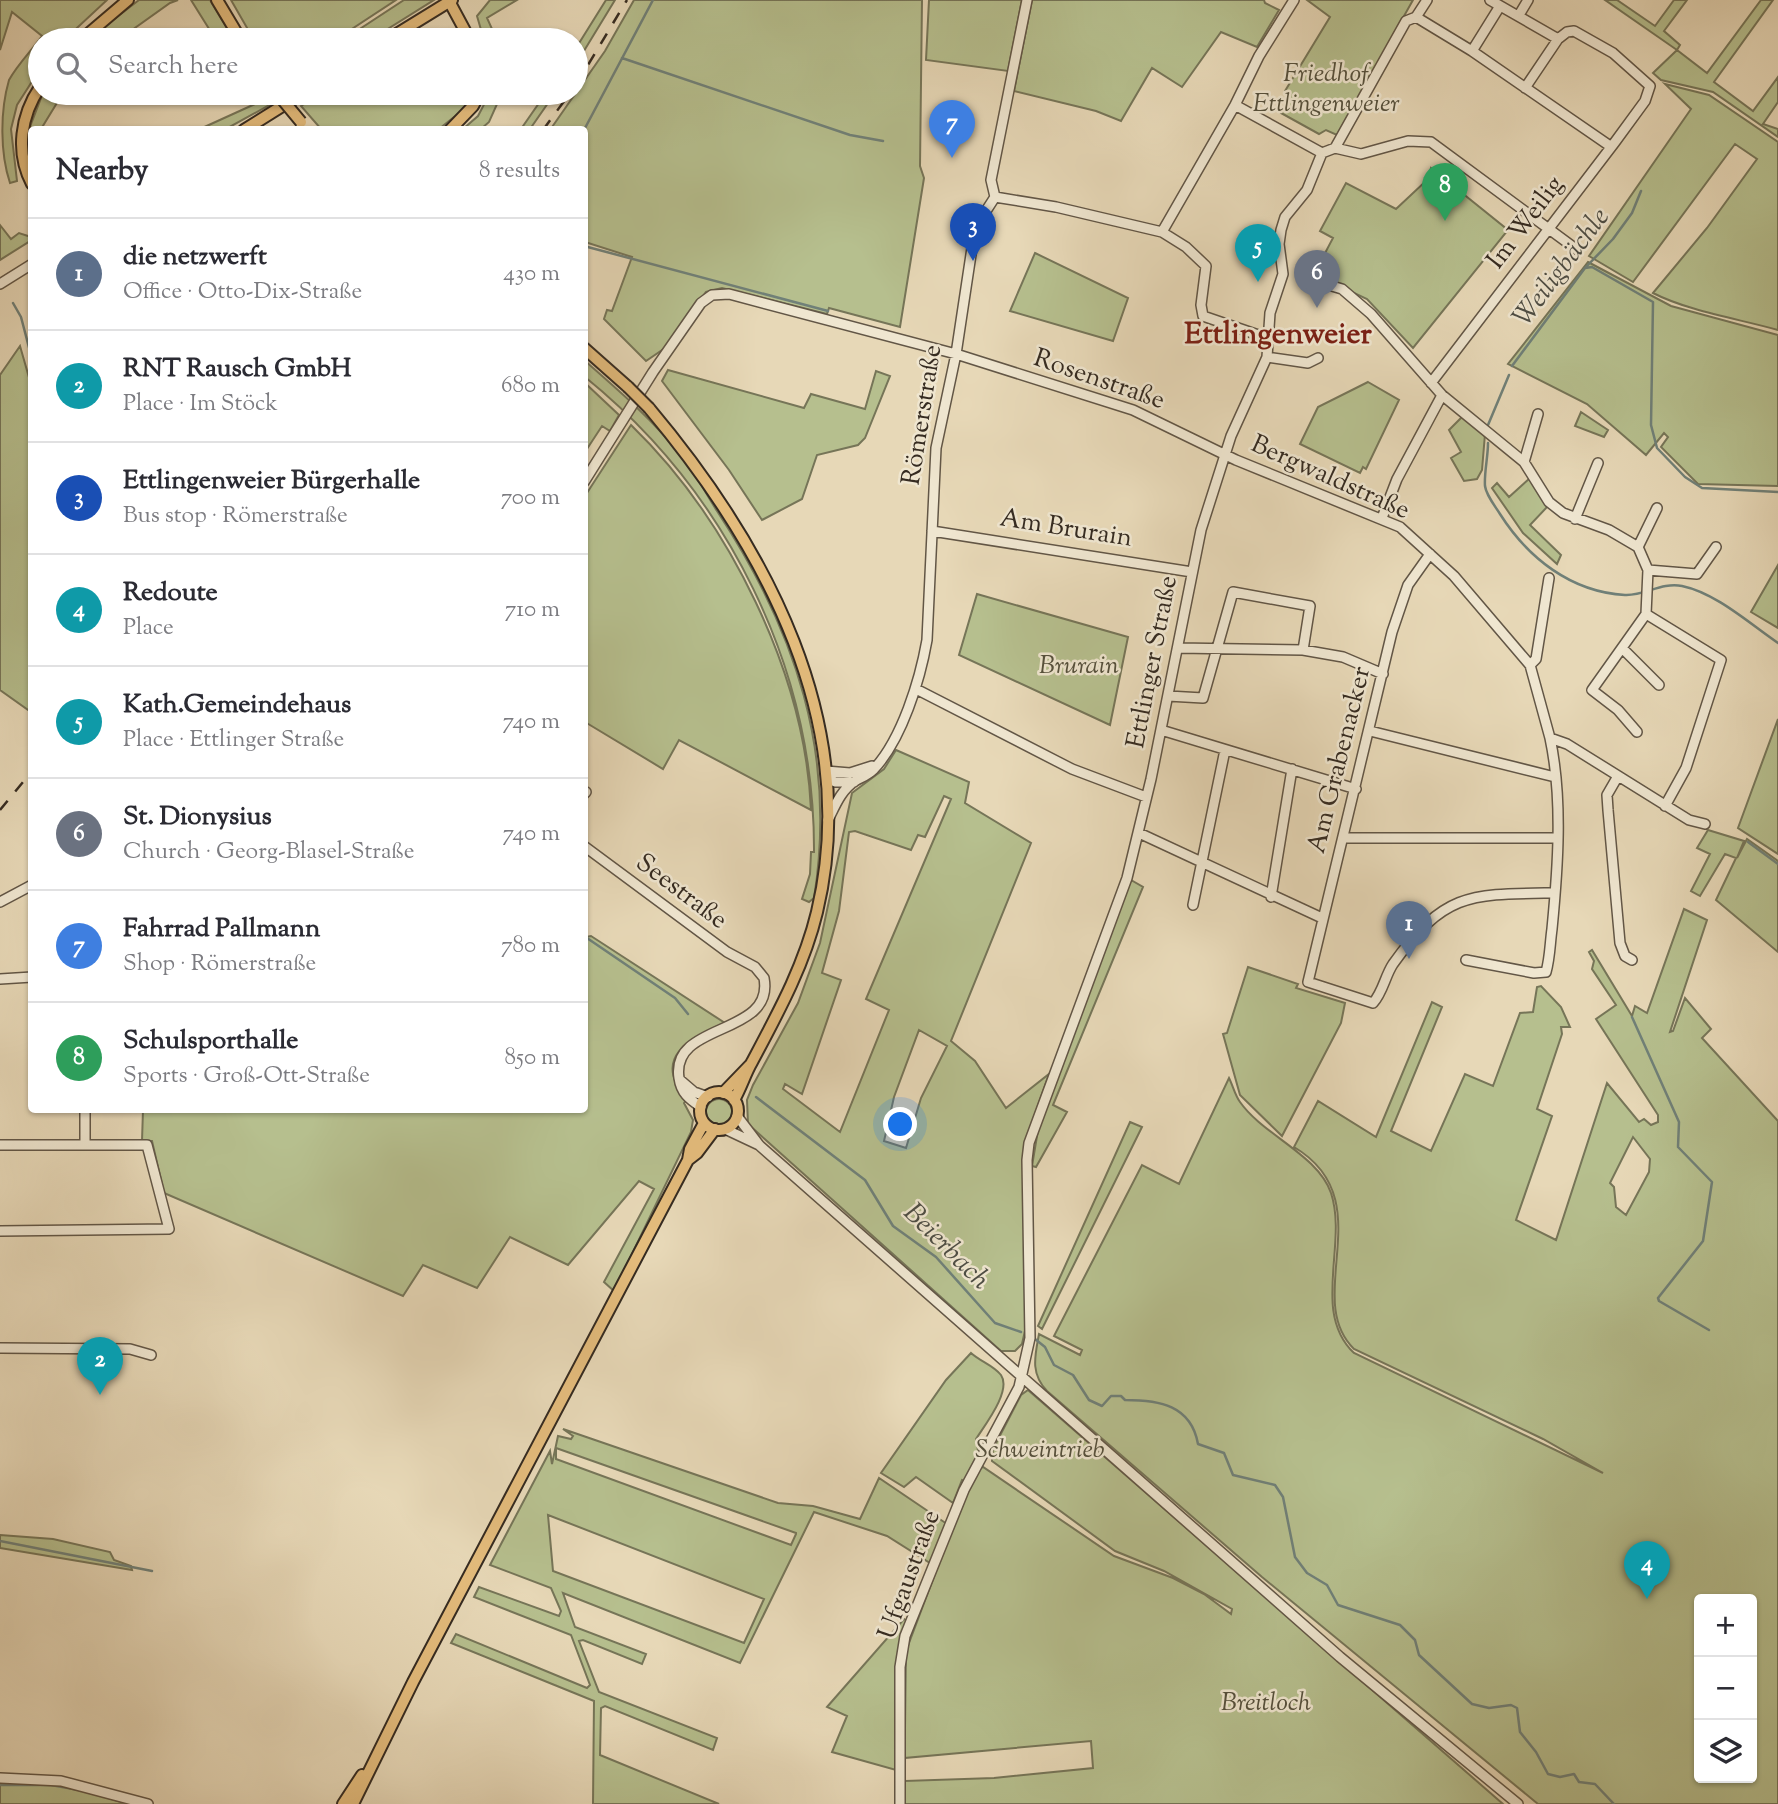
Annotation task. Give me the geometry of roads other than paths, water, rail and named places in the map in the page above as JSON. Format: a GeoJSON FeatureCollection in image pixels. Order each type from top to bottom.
{"type":"FeatureCollection","features":[{"type":"Feature","properties":{"kind":"main road"},"geometry":{"type":"LineString","coordinates":[[95,28],[128,0]]}},
{"type":"Feature","properties":{"kind":"main road"},"geometry":{"type":"LineString","coordinates":[[217,0],[234,28]]}},
{"type":"Feature","properties":{"kind":"main road"},"geometry":{"type":"LineString","coordinates":[[406,28],[450,1],[464,28]]}},
{"type":"Feature","properties":{"kind":"main road"},"geometry":{"type":"LineString","coordinates":[[28,172],[23,156],[22,133],[30,105]]}},
{"type":"Feature","properties":{"kind":"main road"},"geometry":{"type":"LineString","coordinates":[[250,126],[284,105]]}},
{"type":"Feature","properties":{"kind":"main road"},"geometry":{"type":"LineString","coordinates":[[287,105],[304,126]]}},
{"type":"Feature","properties":{"kind":"main road"},"geometry":{"type":"LineString","coordinates":[[454,126],[474,105]]}},
{"type":"Feature","properties":{"kind":"main road","name":"Römerstraße"},"geometry":{"type":"LineString","coordinates":[[588,352],[649,408],[699,470],[748,543],[784,616],[808,682],[827,774],[828,820],[822,886],[811,933],[773,1026],[750,1065],[734,1100]]}},
{"type":"Feature","properties":{"kind":"main road","name":"Römerstraße"},"geometry":{"type":"LineString","coordinates":[[723,1093],[750,1065]]}},
{"type":"Feature","properties":{"kind":"main road"},"geometry":{"type":"LineString","coordinates":[[353,1804],[369,1768],[688,1160],[690,1149],[704,1123],[701,1107],[708,1097],[723,1093],[734,1100],[737,1116],[688,1160]]}},
{"type":"Feature","properties":{"kind":"main road"},"geometry":{"type":"LineString","coordinates":[[704,1123],[720,1129]]}},
{"type":"Feature","properties":{"kind":"main road"},"geometry":{"type":"LineString","coordinates":[[343,1804],[359,1778],[369,1768]]}},
{"type":"Feature","properties":{"kind":"street","name":"Römerstraße"},"geometry":{"type":"LineString","coordinates":[[828,820],[843,791],[872,771],[879,761],[916,689],[927,640],[933,470],[956,354],[972,248],[984,214],[995,197],[991,180],[1027,0]]}},
{"type":"Feature","properties":{"kind":"street"},"geometry":{"type":"LineString","coordinates":[[1162,232],[1293,0]]}},
{"type":"Feature","properties":{"kind":"street"},"geometry":{"type":"LineString","coordinates":[[1335,148],[1406,21],[1416,17],[1427,0]]}},
{"type":"Feature","properties":{"kind":"street"},"geometry":{"type":"LineString","coordinates":[[1490,0],[1558,39],[1525,88]]}},
{"type":"Feature","properties":{"kind":"street"},"geometry":{"type":"LineString","coordinates":[[1519,15],[1528,0]]}},
{"type":"Feature","properties":{"kind":"street"},"geometry":{"type":"LineString","coordinates":[[1472,51],[1500,6]]}},
{"type":"Feature","properties":{"kind":"street"},"geometry":{"type":"LineString","coordinates":[[1416,17],[1472,51],[1610,146]]}},
{"type":"Feature","properties":{"kind":"street","name":"Im Weilig"},"geometry":{"type":"LineString","coordinates":[[1431,383],[1645,101],[1650,86],[1613,53],[1574,31],[1567,32],[1558,39]]}},
{"type":"Feature","properties":{"kind":"street"},"geometry":{"type":"LineString","coordinates":[[1235,105],[1322,153],[1335,148],[1361,154],[1408,141],[1431,142],[1576,248]]}},
{"type":"Feature","properties":{"kind":"street","name":"Ettlinger Straße"},"geometry":{"type":"LineString","coordinates":[[1020,1376],[1030,1338],[1029,1143],[1123,888],[1139,833],[1192,572],[1226,453],[1267,357],[1270,313],[1283,274],[1279,244],[1281,230],[1285,217],[1307,190],[1322,153]]}},
{"type":"Feature","properties":{"kind":"street"},"geometry":{"type":"LineString","coordinates":[[995,197],[1056,207],[1162,232],[1186,247],[1206,266],[1201,305],[1203,316],[1267,338]]}},
{"type":"Feature","properties":{"kind":"street"},"geometry":{"type":"LineString","coordinates":[[0,284],[28,266]]}},
{"type":"Feature","properties":{"kind":"street"},"geometry":{"type":"LineString","coordinates":[[1304,278],[1342,289],[1371,314],[1442,395],[1524,462],[1549,502],[1575,519],[1609,530],[1637,547],[1648,570],[1646,614],[1592,690],[1618,710],[1637,732]]}},
{"type":"Feature","properties":{"kind":"street","name":"Rosenstraße"},"geometry":{"type":"LineString","coordinates":[[588,476],[701,303],[712,295],[729,294],[956,354],[1133,410],[1226,453]]}},
{"type":"Feature","properties":{"kind":"street"},"geometry":{"type":"LineString","coordinates":[[1267,357],[1308,363],[1318,358]]}},
{"type":"Feature","properties":{"kind":"street"},"geometry":{"type":"LineString","coordinates":[[1382,518],[1398,479],[1442,395]]}},
{"type":"Feature","properties":{"kind":"street"},"geometry":{"type":"LineString","coordinates":[[1524,462],[1538,414]]}},
{"type":"Feature","properties":{"kind":"street","name":"Bergwaldstraße"},"geometry":{"type":"LineString","coordinates":[[1226,453],[1400,527],[1488,613],[1530,666],[1550,738],[1555,777],[1555,893],[1546,972],[1534,973],[1466,960]]}},
{"type":"Feature","properties":{"kind":"street"},"geometry":{"type":"LineString","coordinates":[[1575,519],[1598,463]]}},
{"type":"Feature","properties":{"kind":"street"},"geometry":{"type":"LineString","coordinates":[[1637,547],[1657,508]]}},
{"type":"Feature","properties":{"kind":"street","name":"Am Brurain"},"geometry":{"type":"LineString","coordinates":[[932,531],[1192,572]]}},
{"type":"Feature","properties":{"kind":"street"},"geometry":{"type":"LineString","coordinates":[[1648,570],[1697,574],[1716,547]]}},
{"type":"Feature","properties":{"kind":"street","name":"Am Grabenacker"},"geometry":{"type":"LineString","coordinates":[[1430,554],[1408,585],[1383,674],[1308,982],[1373,1003],[1391,967],[1427,921],[1446,908],[1498,894],[1555,893]]}},
{"type":"Feature","properties":{"kind":"street"},"geometry":{"type":"LineString","coordinates":[[1530,666],[1536,659],[1549,578]]}},
{"type":"Feature","properties":{"kind":"street"},"geometry":{"type":"LineString","coordinates":[[1168,696],[1203,698],[1233,592],[1310,606],[1303,650]]}},
{"type":"Feature","properties":{"kind":"street"},"geometry":{"type":"LineString","coordinates":[[1646,614],[1721,660],[1686,768],[1665,806]]}},
{"type":"Feature","properties":{"kind":"street"},"geometry":{"type":"LineString","coordinates":[[1178,648],[1303,650],[1343,657],[1383,674]]}},
{"type":"Feature","properties":{"kind":"street"},"geometry":{"type":"LineString","coordinates":[[1622,648],[1659,685]]}},
{"type":"Feature","properties":{"kind":"street"},"geometry":{"type":"LineString","coordinates":[[916,689],[1072,769],[1146,797]]}},
{"type":"Feature","properties":{"kind":"street"},"geometry":{"type":"LineString","coordinates":[[1161,730],[1356,789]]}},
{"type":"Feature","properties":{"kind":"street"},"geometry":{"type":"LineString","coordinates":[[1370,731],[1555,777]]}},
{"type":"Feature","properties":{"kind":"street"},"geometry":{"type":"LineString","coordinates":[[1550,738],[1567,744],[1665,806],[1705,824]]}},
{"type":"Feature","properties":{"kind":"street"},"geometry":{"type":"LineString","coordinates":[[1193,905],[1225,750]]}},
{"type":"Feature","properties":{"kind":"street"},"geometry":{"type":"LineString","coordinates":[[827,774],[858,771],[879,761]]}},
{"type":"Feature","properties":{"kind":"street"},"geometry":{"type":"LineString","coordinates":[[1271,897],[1292,769]]}},
{"type":"Feature","properties":{"kind":"street"},"geometry":{"type":"LineString","coordinates":[[827,774],[835,782],[854,782]]}},
{"type":"Feature","properties":{"kind":"street"},"geometry":{"type":"LineString","coordinates":[[1618,776],[1607,794],[1608,810],[1620,943],[1625,956],[1632,960]]}},
{"type":"Feature","properties":{"kind":"street"},"geometry":{"type":"LineString","coordinates":[[1139,833],[1271,897],[1322,918]]}},
{"type":"Feature","properties":{"kind":"street"},"geometry":{"type":"LineString","coordinates":[[1344,838],[1556,838]]}},
{"type":"Feature","properties":{"kind":"street","name":"Seestraße"},"geometry":{"type":"LineString","coordinates":[[588,849],[727,953],[755,967],[765,983],[758,1005],[742,1020],[704,1037],[686,1050],[679,1064],[679,1079]]}},
{"type":"Feature","properties":{"kind":"street"},"geometry":{"type":"LineString","coordinates":[[0,902],[28,887]]}},
{"type":"Feature","properties":{"kind":"street"},"geometry":{"type":"LineString","coordinates":[[0,979],[28,977]]}},
{"type":"Feature","properties":{"kind":"street"},"geometry":{"type":"LineString","coordinates":[[679,1079],[694,1092],[708,1097]]}},
{"type":"Feature","properties":{"kind":"street"},"geometry":{"type":"LineString","coordinates":[[679,1079],[684,1094],[701,1107]]}},
{"type":"Feature","properties":{"kind":"street"},"geometry":{"type":"LineString","coordinates":[[85,1113],[85,1144]]}},
{"type":"Feature","properties":{"kind":"street"},"geometry":{"type":"LineString","coordinates":[[737,1116],[759,1145],[1020,1376],[1340,1657],[1518,1804]]}},
{"type":"Feature","properties":{"kind":"street"},"geometry":{"type":"LineString","coordinates":[[720,1129],[759,1145]]}},
{"type":"Feature","properties":{"kind":"street"},"geometry":{"type":"LineString","coordinates":[[0,1144],[147,1145],[169,1229],[0,1231]]}},
{"type":"Feature","properties":{"kind":"street"},"geometry":{"type":"LineString","coordinates":[[0,1348],[130,1349],[151,1355]]}},
{"type":"Feature","properties":{"kind":"street","name":"Ufgaustraße"},"geometry":{"type":"LineString","coordinates":[[900,1804],[900,1667],[905,1636],[964,1490],[1018,1387],[1020,1376]]}},
{"type":"Feature","properties":{"kind":"street"},"geometry":{"type":"LineString","coordinates":[[0,1778],[61,1781],[148,1804]]}},
{"type":"Feature","properties":{"kind":"waterway"},"geometry":{"type":"LineString","coordinates":[[586,126],[653,0]]}},
{"type":"Feature","properties":{"kind":"waterway"},"geometry":{"type":"LineString","coordinates":[[622,58],[850,135],[883,141]]}},
{"type":"Feature","properties":{"kind":"waterway","name":"Weiligbächle"},"geometry":{"type":"LineString","coordinates":[[1512,366],[1585,268],[1613,239],[1632,213],[1641,191]]}},
{"type":"Feature","properties":{"kind":"waterway"},"geometry":{"type":"LineString","coordinates":[[588,247],[828,311]]}},
{"type":"Feature","properties":{"kind":"waterway"},"geometry":{"type":"LineString","coordinates":[[1585,268],[1592,267],[1653,302],[1651,425],[1657,448],[1685,477],[1702,488],[1778,492]]}},
{"type":"Feature","properties":{"kind":"waterway","name":"Beierbach"},"geometry":{"type":"LineString","coordinates":[[13,303],[21,317],[28,344]]}},
{"type":"Feature","properties":{"kind":"waterway","name":"Weiligbächle"},"geometry":{"type":"LineString","coordinates":[[1488,425],[1509,375]]}},
{"type":"Feature","properties":{"kind":"waterway","name":"Weiligbächle"},"geometry":{"type":"LineString","coordinates":[[1488,443],[1485,481],[1489,497],[1524,545],[1553,570],[1587,587],[1625,595],[1674,585],[1695,590],[1720,602],[1778,643]]}},
{"type":"Feature","properties":{"kind":"waterway"},"geometry":{"type":"LineString","coordinates":[[1748,842],[1778,864]]}},
{"type":"Feature","properties":{"kind":"waterway","name":"Beierbach"},"geometry":{"type":"LineString","coordinates":[[588,939],[675,998],[688,1014]]}},
{"type":"Feature","properties":{"kind":"waterway"},"geometry":{"type":"LineString","coordinates":[[1632,1017],[1679,1122],[1678,1147],[1712,1182],[1703,1241],[1658,1298],[1709,1330]]}},
{"type":"Feature","properties":{"kind":"waterway","name":"Beierbach"},"geometry":{"type":"LineString","coordinates":[[756,1097],[865,1180],[893,1226],[936,1257],[995,1323],[1021,1332]]}},
{"type":"Feature","properties":{"kind":"waterway","name":"Beierbach"},"geometry":{"type":"LineString","coordinates":[[1035,1339],[1045,1347],[1054,1365],[1073,1375],[1089,1400],[1102,1406],[1111,1396],[1121,1396],[1125,1400],[1150,1401],[1172,1407],[1188,1421],[1198,1444],[1224,1453],[1233,1475],[1275,1485],[1283,1497],[1295,1557],[1307,1573],[1327,1585],[1338,1605],[1400,1625],[1415,1640],[1419,1655],[1472,1704],[1489,1708],[1511,1705],[1517,1708],[1520,1732],[1536,1752],[1548,1774],[1560,1777],[1574,1774],[1579,1782],[1595,1784],[1614,1804]]}},
{"type":"Feature","properties":{"kind":"waterway"},"geometry":{"type":"LineString","coordinates":[[0,1541],[152,1571]]}},
{"type":"Feature","properties":{"kind":"waterway"},"geometry":{"type":"LineString","coordinates":[[0,1785],[51,1785],[79,1790]]}},
{"type":"Feature","properties":{"kind":"waterway"},"geometry":{"type":"LineString","coordinates":[[109,1798],[129,1804]]}},
{"type":"Feature","properties":{"kind":"railway"},"geometry":{"type":"LineString","coordinates":[[588,65],[627,0]]}},
{"type":"Feature","properties":{"kind":"railway"},"geometry":{"type":"LineString","coordinates":[[546,126],[561,105]]}},
{"type":"Feature","properties":{"kind":"railway"},"geometry":{"type":"LineString","coordinates":[[0,810],[28,776]]}},
{"type":"Feature","properties":{"kind":"place","name":"Fahrrad Pallmann"},"geometry":{"type":"Point","coordinates":[952,158]}},
{"type":"Feature","properties":{"kind":"place","name":"Schulsporthalle"},"geometry":{"type":"Point","coordinates":[1445,221]}},
{"type":"Feature","properties":{"kind":"place","name":"Ettlingenweier Bürgerhalle"},"geometry":{"type":"Point","coordinates":[973,261]}},
{"type":"Feature","properties":{"kind":"place","name":"Kath.Gemeindehaus"},"geometry":{"type":"Point","coordinates":[1258,282]}},
{"type":"Feature","properties":{"kind":"place","name":"St. Dionysius"},"geometry":{"type":"Point","coordinates":[1317,308]}},
{"type":"Feature","properties":{"kind":"place","name":"die netzwerft"},"geometry":{"type":"Point","coordinates":[1409,959]}},
{"type":"Feature","properties":{"kind":"place","name":"RNT Rausch GmbH"},"geometry":{"type":"Point","coordinates":[100,1395]}},
{"type":"Feature","properties":{"kind":"place","name":"Redoute"},"geometry":{"type":"Point","coordinates":[1647,1599]}},
{"type":"Feature","properties":{"kind":"district","name":"Ettlingenweier"},"geometry":{"type":"Point","coordinates":[1278,335]}},
{"type":"Feature","properties":{"kind":"park label","name":"Friedhof Ettlingenweier"},"geometry":{"type":"Point","coordinates":[1326,88]}},
{"type":"Feature","properties":{"kind":"park label","name":"Brurain"},"geometry":{"type":"Point","coordinates":[1079,666]}},
{"type":"Feature","properties":{"kind":"park label","name":"Schweintrieb"},"geometry":{"type":"Point","coordinates":[1040,1450]}},
{"type":"Feature","properties":{"kind":"park label","name":"Breitloch"},"geometry":{"type":"Point","coordinates":[1266,1703]}}]}
